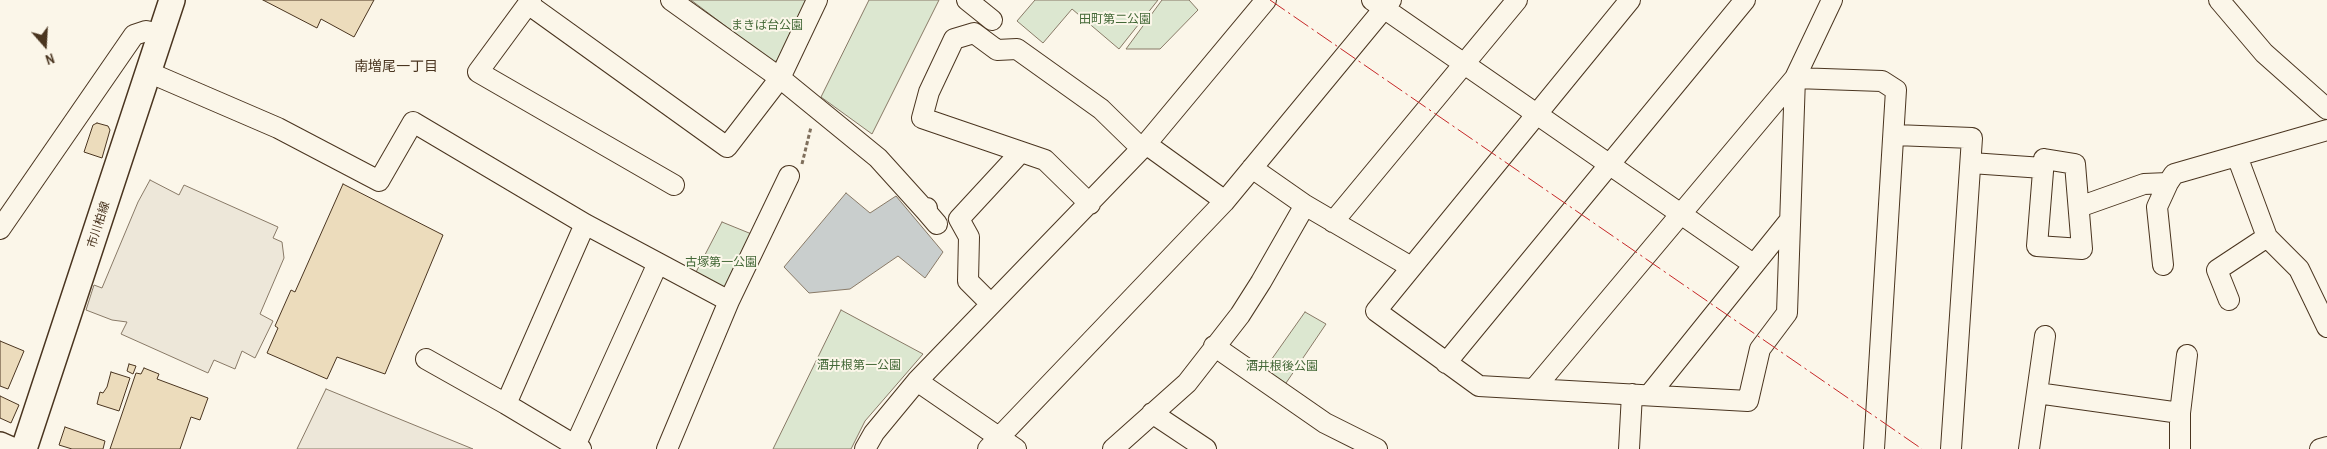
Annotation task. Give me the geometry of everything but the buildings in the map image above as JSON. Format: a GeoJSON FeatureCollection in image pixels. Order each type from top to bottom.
{"type":"FeatureCollection","features":[{"type":"Feature","properties":{"kind":"main road","name":"市川柏線"},"geometry":{"type":"LineString","coordinates":[[24,449],[172,0]]}},
{"type":"Feature","properties":{"kind":"main road"},"geometry":{"type":"LineString","coordinates":[[0,445],[9,449]]}},
{"type":"Feature","properties":{"kind":"street"},"geometry":{"type":"LineString","coordinates":[[671,0],[780,78],[878,158],[930,214]]}},
{"type":"Feature","properties":{"kind":"street"},"geometry":{"type":"LineString","coordinates":[[674,185],[478,72],[530,2],[727,147],[780,78],[817,0]]}},
{"type":"Feature","properties":{"kind":"street"},"geometry":{"type":"LineString","coordinates":[[967,0],[992,20]]}},
{"type":"Feature","properties":{"kind":"street"},"geometry":{"type":"LineString","coordinates":[[865,449],[874,432],[917,381],[1144,147],[1266,0]]}},
{"type":"Feature","properties":{"kind":"street"},"geometry":{"type":"LineString","coordinates":[[1333,222],[1517,0]]}},
{"type":"Feature","properties":{"kind":"street"},"geometry":{"type":"LineString","coordinates":[[1630,0],[1376,311],[1479,386],[1748,400],[1760,349],[1787,313],[1795,78]]}},
{"type":"Feature","properties":{"kind":"street"},"geometry":{"type":"LineString","coordinates":[[1446,363],[1745,0]]}},
{"type":"Feature","properties":{"kind":"street"},"geometry":{"type":"LineString","coordinates":[[1534,390],[1680,213],[1795,78],[1832,0]]}},
{"type":"Feature","properties":{"kind":"street"},"geometry":{"type":"LineString","coordinates":[[2220,0],[2264,53],[2327,109]]}},
{"type":"Feature","properties":{"kind":"street"},"geometry":{"type":"LineString","coordinates":[[994,443],[1225,201],[1382,3],[1464,64],[1753,264]]}},
{"type":"Feature","properties":{"kind":"street"},"geometry":{"type":"LineString","coordinates":[[0,229],[134,35],[146,31],[160,34]]}},
{"type":"Feature","properties":{"kind":"street"},"geometry":{"type":"LineString","coordinates":[[1090,204],[1045,160],[922,118],[929,92],[954,39],[974,33],[997,50],[1017,50],[1101,109],[1144,147],[1225,201]]}},
{"type":"Feature","properties":{"kind":"street"},"geometry":{"type":"LineString","coordinates":[[148,72],[278,128],[379,180],[413,122],[585,224],[729,301]]}},
{"type":"Feature","properties":{"kind":"street"},"geometry":{"type":"LineString","coordinates":[[1795,78],[1882,81],[1896,90],[1895,134],[1874,449]]}},
{"type":"Feature","properties":{"kind":"street"},"geometry":{"type":"LineString","coordinates":[[2163,265],[2157,207],[2174,174],[2327,130]]}},
{"type":"Feature","properties":{"kind":"street"},"geometry":{"type":"LineString","coordinates":[[1895,134],[1972,138],[1952,449]]}},
{"type":"Feature","properties":{"kind":"street"},"geometry":{"type":"LineString","coordinates":[[991,304],[968,281],[969,237],[959,220],[1020,153]]}},
{"type":"Feature","properties":{"kind":"street"},"geometry":{"type":"LineString","coordinates":[[2237,156],[2267,237],[2299,269],[2327,327]]}},
{"type":"Feature","properties":{"kind":"street"},"geometry":{"type":"LineString","coordinates":[[2044,159],[2075,164],[2082,248],[2038,246],[2043,168],[2044,159]]}},
{"type":"Feature","properties":{"kind":"street"},"geometry":{"type":"LineString","coordinates":[[1971,163],[2043,168]]}},
{"type":"Feature","properties":{"kind":"street"},"geometry":{"type":"LineString","coordinates":[[1252,168],[1305,205],[1411,267]]}},
{"type":"Feature","properties":{"kind":"street"},"geometry":{"type":"LineString","coordinates":[[666,449],[729,301],[789,176]]}},
{"type":"Feature","properties":{"kind":"street"},"geometry":{"type":"LineString","coordinates":[[2079,207],[2144,184],[2168,183]]}},
{"type":"Feature","properties":{"kind":"street"},"geometry":{"type":"LineString","coordinates":[[1113,449],[1187,383],[1240,315],[1305,205]]}},
{"type":"Feature","properties":{"kind":"street"},"geometry":{"type":"LineString","coordinates":[[1629,449],[1641,394],[1790,220]]}},
{"type":"Feature","properties":{"kind":"street"},"geometry":{"type":"LineString","coordinates":[[506,404],[585,224]]}},
{"type":"Feature","properties":{"kind":"street"},"geometry":{"type":"LineString","coordinates":[[2229,300],[2217,270],[2267,237]]}},
{"type":"Feature","properties":{"kind":"street"},"geometry":{"type":"LineString","coordinates":[[426,359],[578,447],[658,263]]}},
{"type":"Feature","properties":{"kind":"street"},"geometry":{"type":"LineString","coordinates":[[2029,449],[2045,336]]}},
{"type":"Feature","properties":{"kind":"street"},"geometry":{"type":"LineString","coordinates":[[1214,346],[1325,423],[1377,449]]}},
{"type":"Feature","properties":{"kind":"street"},"geometry":{"type":"LineString","coordinates":[[2180,449],[2180,413],[2187,355]]}},
{"type":"Feature","properties":{"kind":"street"},"geometry":{"type":"LineString","coordinates":[[917,381],[994,443],[1016,449]]}},
{"type":"Feature","properties":{"kind":"street"},"geometry":{"type":"LineString","coordinates":[[2037,393],[2180,413]]}},
{"type":"Feature","properties":{"kind":"street"},"geometry":{"type":"LineString","coordinates":[[1152,413],[1206,449]]}},
{"type":"Feature","properties":{"kind":"street"},"geometry":{"type":"LineString","coordinates":[[2320,449],[2327,447]]}},
{"type":"Feature","properties":{"kind":"path"},"geometry":{"type":"LineString","coordinates":[[789,176],[798,176],[811,128],[822,112]]}},
{"type":"Feature","properties":{"kind":"green space","name":"まきば台公園"},"geometry":{"type":"Polygon","coordinates":[[[691,0],[810,0],[780,60],[773,62],[691,0]]]}},
{"type":"Feature","properties":{"kind":"green space"},"geometry":{"type":"Polygon","coordinates":[[[869,0],[939,0],[872,134],[821,97],[869,0]]]}},
{"type":"Feature","properties":{"kind":"green space","name":"田町第二公園"},"geometry":{"type":"Polygon","coordinates":[[[1035,0],[1158,0],[1119,49],[1072,9],[1043,43],[1017,21],[1035,0]]]}},
{"type":"Feature","properties":{"kind":"green space"},"geometry":{"type":"Polygon","coordinates":[[[1162,0],[1189,0],[1198,10],[1160,49],[1126,49],[1162,0]]]}},
{"type":"Feature","properties":{"kind":"green space","name":"古塚第一公園"},"geometry":{"type":"Polygon","coordinates":[[[722,222],[754,235],[730,286],[722,288],[695,274],[722,222]]]}},
{"type":"Feature","properties":{"kind":"green space","name":"酒井根第一公園"},"geometry":{"type":"Polygon","coordinates":[[[841,310],[923,354],[865,421],[851,449],[773,449],[841,310]]]}},
{"type":"Feature","properties":{"kind":"green space","name":"酒井根後公園"},"geometry":{"type":"Polygon","coordinates":[[[1305,312],[1326,324],[1284,386],[1264,370],[1305,312]]]}},
{"type":"Feature","properties":{"kind":"shaded area"},"geometry":{"type":"Polygon","coordinates":[[[150,180],[179,195],[184,185],[278,227],[273,238],[282,242],[284,258],[260,314],[273,321],[255,358],[242,351],[235,369],[214,360],[208,373],[121,334],[127,322],[112,320],[86,310],[94,285],[102,288],[138,202],[150,180]]]}},
{"type":"Feature","properties":{"kind":"shaded area"},"geometry":{"type":"Polygon","coordinates":[[[846,193],[870,213],[896,196],[943,252],[925,278],[898,256],[850,289],[809,293],[784,267],[846,193]]]}},
{"type":"Feature","properties":{"kind":"shaded area"},"geometry":{"type":"Polygon","coordinates":[[[326,389],[473,449],[297,449],[326,389]]]}},
{"type":"Feature","properties":{"kind":"power"},"geometry":{"type":"LineString","coordinates":[[1270,0],[1922,449]]}},
{"type":"Feature","properties":{"kind":"district","name":"南増尾一丁目"},"geometry":{"type":"Point","coordinates":[396,67]}}]}
